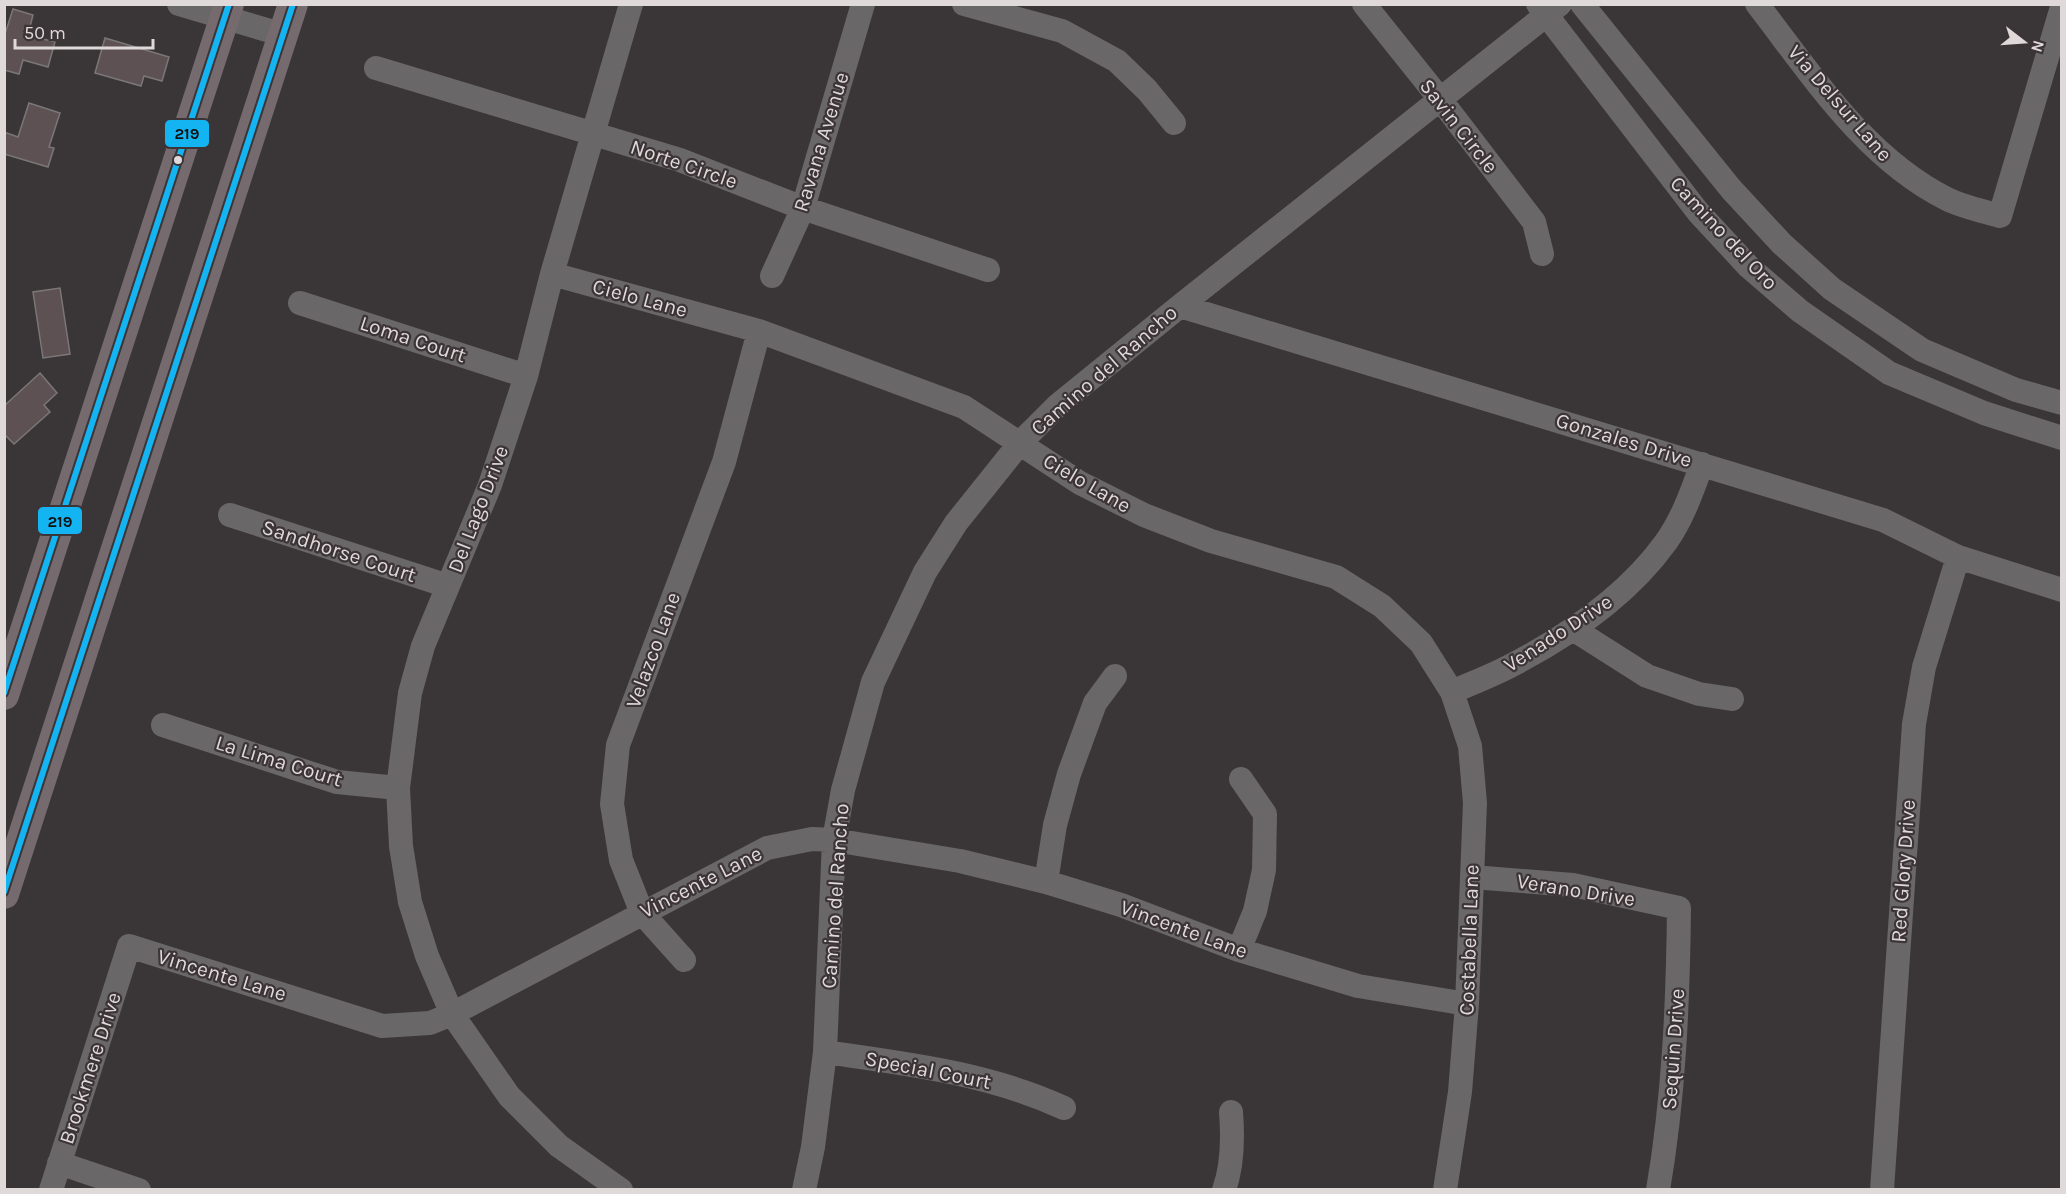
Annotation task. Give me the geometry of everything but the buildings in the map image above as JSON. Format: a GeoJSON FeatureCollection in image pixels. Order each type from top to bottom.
{"type":"FeatureCollection","features":[{"type":"Feature","properties":{"kind":"main road"},"geometry":{"type":"LineString","coordinates":[[4,894],[293,4]]}},
{"type":"Feature","properties":{"kind":"main road"},"geometry":{"type":"LineString","coordinates":[[4,695],[227,11]]}},
{"type":"Feature","properties":{"kind":"street"},"geometry":{"type":"LineString","coordinates":[[179,4],[227,11],[284,35]]}},
{"type":"Feature","properties":{"kind":"street","name":"Del Lago Drive"},"geometry":{"type":"LineString","coordinates":[[621,1190],[559,1146],[509,1096],[452,1014],[427,956],[410,902],[401,846],[398,788],[410,693],[423,646],[490,485],[526,376],[552,274],[631,4]]}},
{"type":"Feature","properties":{"kind":"street","name":"Ravana Avenue"},"geometry":{"type":"LineString","coordinates":[[772,276],[803,208],[864,4]]}},
{"type":"Feature","properties":{"kind":"street"},"geometry":{"type":"LineString","coordinates":[[964,4],[1062,31],[1117,62],[1147,90],[1174,123]]}},
{"type":"Feature","properties":{"kind":"street","name":"Savin Circle"},"geometry":{"type":"LineString","coordinates":[[1364,4],[1534,222],[1542,254]]}},
{"type":"Feature","properties":{"kind":"street","name":"Camino del Oro"},"geometry":{"type":"LineString","coordinates":[[1582,4],[1731,189],[1782,244],[1832,289],[1922,350],[2016,390],[2061,404]]}},
{"type":"Feature","properties":{"kind":"street","name":"Via Delsur Lane"},"geometry":{"type":"LineString","coordinates":[[1760,6],[1847,118],[1896,167],[1948,200],[2000,216],[2061,7]]}},
{"type":"Feature","properties":{"kind":"street","name":"Camino del Rancho"},"geometry":{"type":"LineString","coordinates":[[804,1190],[813,1147],[825,1052],[834,840],[843,790],[873,682],[925,572],[956,523],[1020,443],[1058,405],[1440,99],[1548,8]]}},
{"type":"Feature","properties":{"kind":"street","name":"Camino del Oro"},"geometry":{"type":"LineString","coordinates":[[1548,8],[1698,212],[1749,267],[1800,311],[1889,373],[1984,413],[2061,438]]}},
{"type":"Feature","properties":{"kind":"street","name":"Norte Circle"},"geometry":{"type":"LineString","coordinates":[[376,68],[680,160],[803,208],[988,270]]}},
{"type":"Feature","properties":{"kind":"street","name":"Cielo Lane"},"geometry":{"type":"LineString","coordinates":[[552,274],[759,331],[964,407],[1080,483],[1144,516],[1211,541],[1336,577],[1382,606],[1420,643],[1452,692]]}},
{"type":"Feature","properties":{"kind":"street","name":"Loma Court"},"geometry":{"type":"LineString","coordinates":[[300,303],[526,376]]}},
{"type":"Feature","properties":{"kind":"street","name":"Gonzales Drive"},"geometry":{"type":"LineString","coordinates":[[1180,306],[1883,520],[1958,557],[2061,590]]}},
{"type":"Feature","properties":{"kind":"street","name":"Velazco Lane"},"geometry":{"type":"LineString","coordinates":[[684,960],[642,913],[621,860],[612,804],[618,745],[724,462],[759,331]]}},
{"type":"Feature","properties":{"kind":"street","name":"Venado Drive"},"geometry":{"type":"LineString","coordinates":[[1452,692],[1514,664],[1573,629],[1613,599],[1642,572],[1660,548],[1686,506],[1702,464]]}},
{"type":"Feature","properties":{"kind":"street","name":"Sandhorse Court"},"geometry":{"type":"LineString","coordinates":[[230,515],[448,586]]}},
{"type":"Feature","properties":{"kind":"street","name":"Red Glory Drive"},"geometry":{"type":"LineString","coordinates":[[1882,1190],[1914,724],[1924,666],[1958,557]]}},
{"type":"Feature","properties":{"kind":"street"},"geometry":{"type":"LineString","coordinates":[[1573,629],[1647,676],[1699,694],[1732,699]]}},
{"type":"Feature","properties":{"kind":"street"},"geometry":{"type":"LineString","coordinates":[[1046,882],[1055,825],[1069,774],[1095,704],[1115,676]]}},
{"type":"Feature","properties":{"kind":"street","name":"Costabella Lane"},"geometry":{"type":"LineString","coordinates":[[1445,1190],[1460,1092],[1467,1004],[1475,803],[1470,746],[1452,692]]}},
{"type":"Feature","properties":{"kind":"street","name":"La Lima Court"},"geometry":{"type":"LineString","coordinates":[[163,725],[337,782],[398,788]]}},
{"type":"Feature","properties":{"kind":"street"},"geometry":{"type":"LineString","coordinates":[[1239,950],[1254,911],[1264,870],[1265,814],[1241,779]]}},
{"type":"Feature","properties":{"kind":"street","name":"Vincente Lane"},"geometry":{"type":"LineString","coordinates":[[129,946],[382,1026],[430,1023],[452,1014],[767,848],[812,839],[834,840],[960,861],[1046,882],[1121,905],[1239,950],[1358,986],[1467,1004]]}},
{"type":"Feature","properties":{"kind":"street","name":"Verano Drive"},"geometry":{"type":"LineString","coordinates":[[1472,877],[1573,885],[1679,908]]}},
{"type":"Feature","properties":{"kind":"street","name":"Sequin Drive"},"geometry":{"type":"LineString","coordinates":[[1658,1190],[1664,1152],[1677,1017],[1679,908]]}},
{"type":"Feature","properties":{"kind":"street","name":"Brookmere Drive"},"geometry":{"type":"LineString","coordinates":[[51,1190],[129,946]]}},
{"type":"Feature","properties":{"kind":"street","name":"Special Court"},"geometry":{"type":"LineString","coordinates":[[825,1052],[960,1072],[1037,1095],[1064,1108]]}},
{"type":"Feature","properties":{"kind":"street"},"geometry":{"type":"LineString","coordinates":[[1224,1190],[1228,1179],[1233,1134],[1231,1112]]}},
{"type":"Feature","properties":{"kind":"street"},"geometry":{"type":"LineString","coordinates":[[59,1163],[139,1190]]}},
{"type":"Feature","properties":{"kind":"transit line","name":"219"},"geometry":{"type":"LineString","coordinates":[[4,693],[229,4]]}},
{"type":"Feature","properties":{"kind":"transit line","name":"219"},"geometry":{"type":"LineString","coordinates":[[4,892],[293,4]]}}]}
